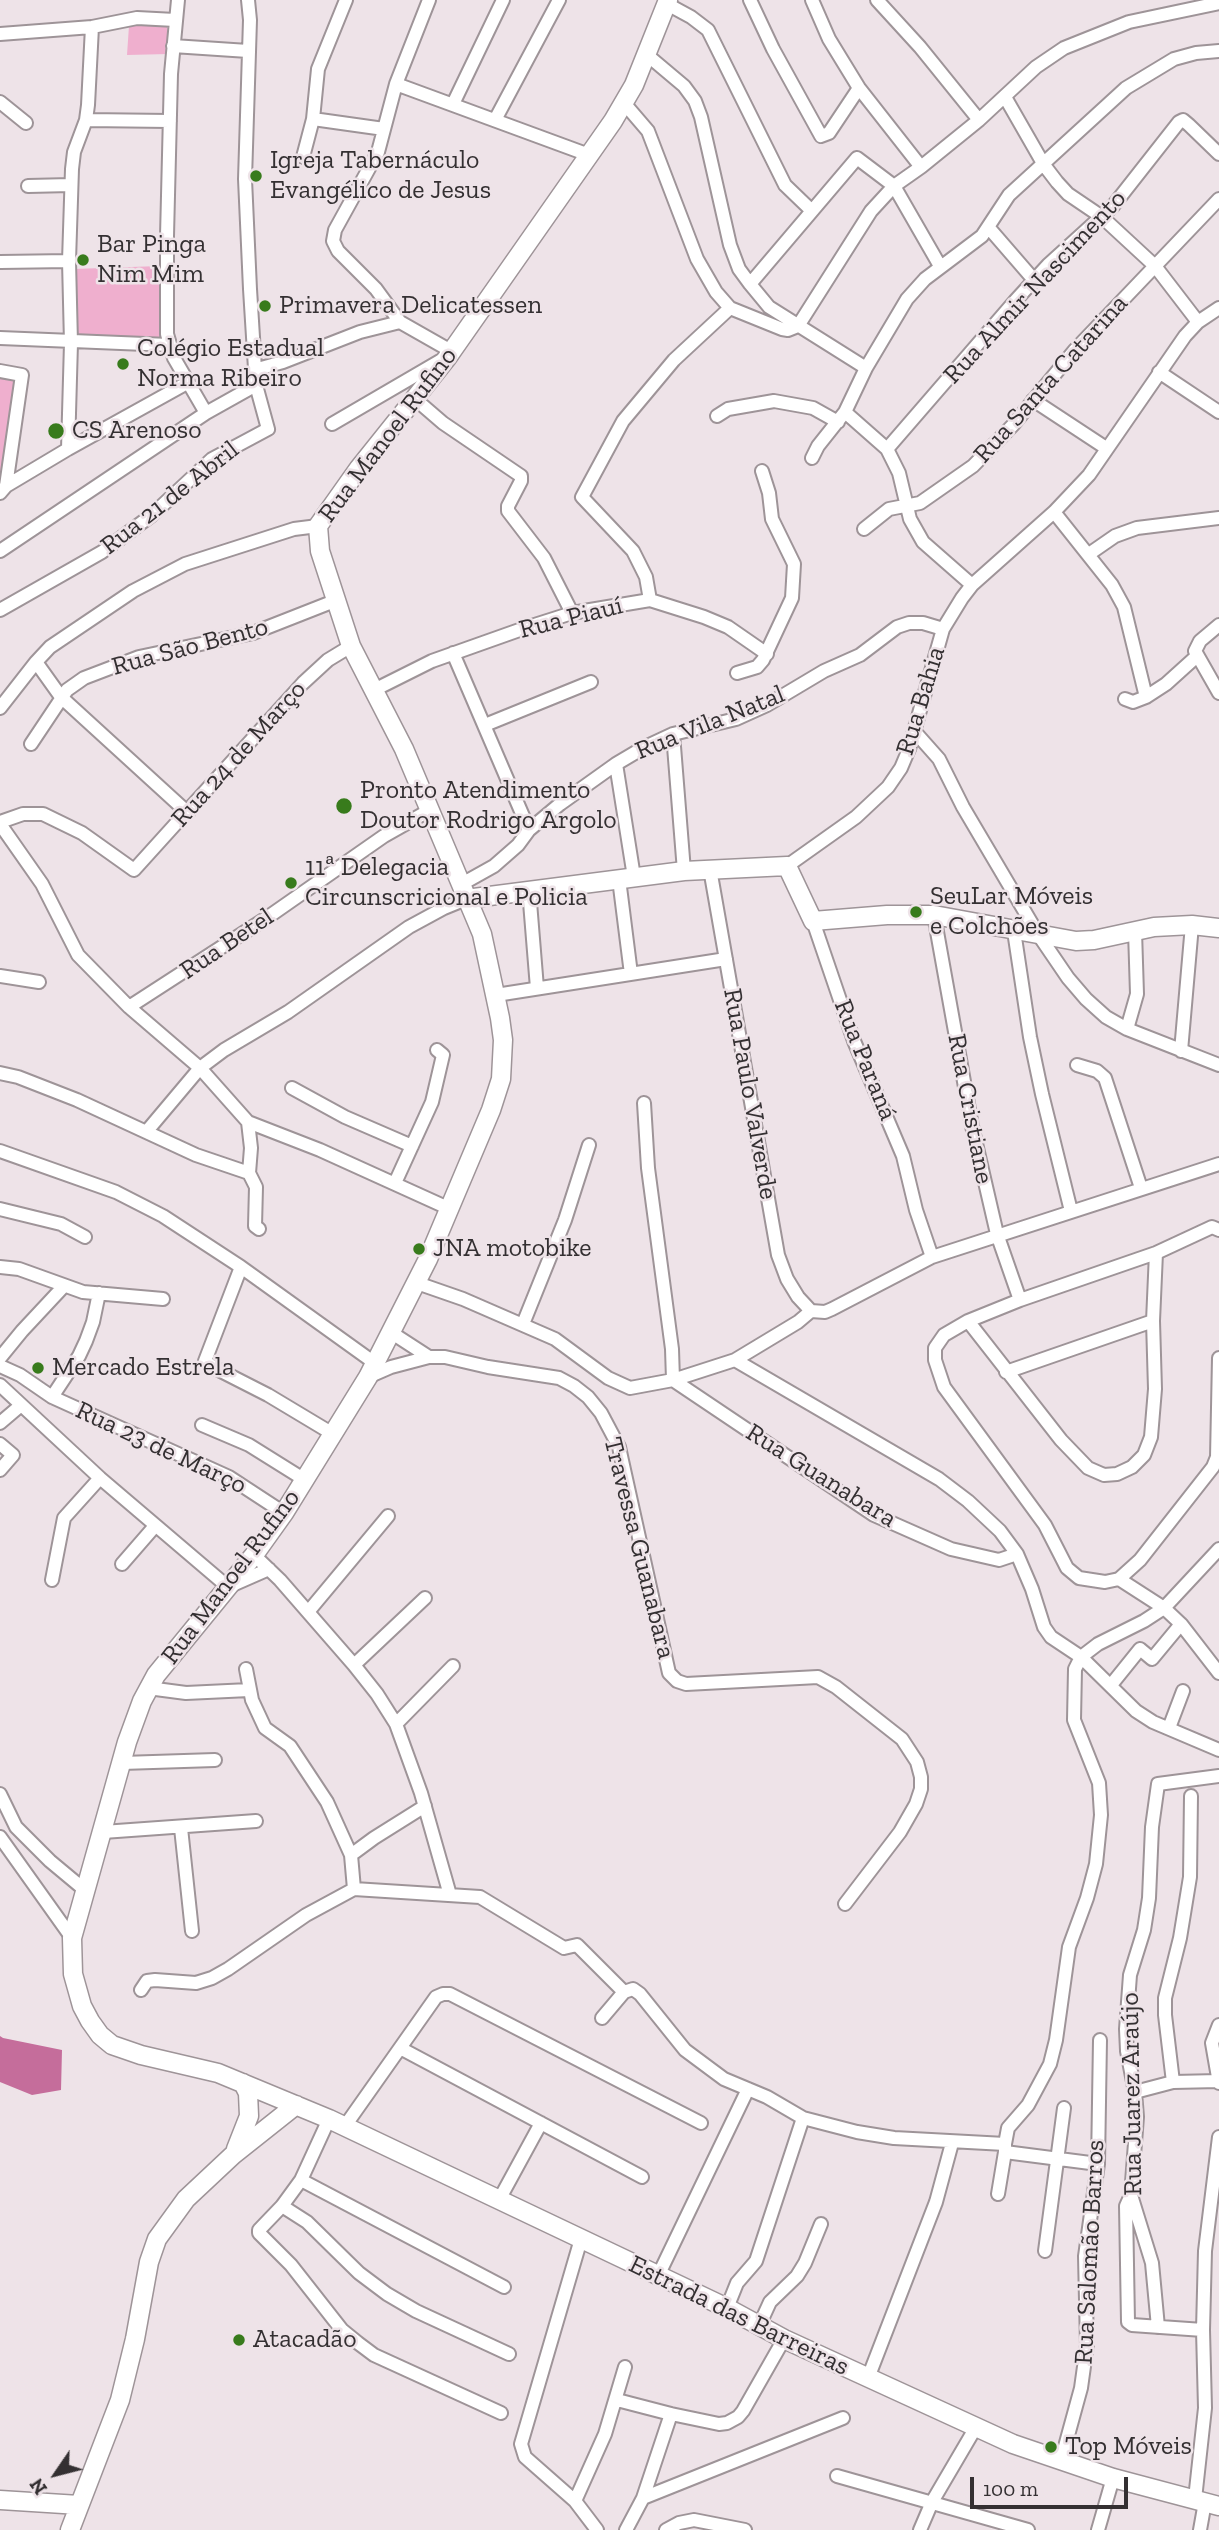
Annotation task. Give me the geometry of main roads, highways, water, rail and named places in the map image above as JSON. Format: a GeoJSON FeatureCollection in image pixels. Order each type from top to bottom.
{"type":"FeatureCollection","features":[{"type":"Feature","properties":{"kind":"main road","name":"Rua Manoel Rufino"},"geometry":{"type":"LineString","coordinates":[[271,2094],[218,2073],[124,2050],[100,2035],[86,2014],[77,1990],[71,1958],[72,1938],[131,1728],[148,1688],[284,1513],[372,1371],[417,1283],[491,1110],[501,1079],[503,1040],[490,962],[482,934],[404,749],[351,646],[320,551],[318,526],[359,468],[449,355],[624,103],[634,85],[667,2]]}},
{"type":"Feature","properties":{"kind":"main road","name":"Rua Paraná"},"geometry":{"type":"LineString","coordinates":[[463,892],[529,890],[684,871],[787,866],[813,921],[887,915],[934,915],[1076,942],[1154,927],[1192,925],[1219,928]]}},
{"type":"Feature","properties":{"kind":"main road"},"geometry":{"type":"LineString","coordinates":[[233,2155],[246,2129],[249,2116],[248,2093],[243,2083]]}},
{"type":"Feature","properties":{"kind":"main road","name":"Estrada das Barreiras"},"geometry":{"type":"LineString","coordinates":[[271,2094],[727,2308],[783,2339],[1013,2444],[1113,2478],[1206,2502]]}},
{"type":"Feature","properties":{"kind":"main road"},"geometry":{"type":"LineString","coordinates":[[70,2530],[120,2400],[152,2250],[175,2212],[233,2155],[296,2105]]}},
{"type":"Feature","properties":{"kind":"main road"},"geometry":{"type":"LineString","coordinates":[[0,2500],[79,2505]]}},
{"type":"Feature","properties":{"kind":"place","name":"Igreja Tabernáculo Evangélico de Jesus"},"geometry":{"type":"Point","coordinates":[256,176]}},
{"type":"Feature","properties":{"kind":"place","name":"Bar Pinga Nim Mim"},"geometry":{"type":"Point","coordinates":[83,260]}},
{"type":"Feature","properties":{"kind":"place","name":"Primavera Delicatessen"},"geometry":{"type":"Point","coordinates":[265,306]}},
{"type":"Feature","properties":{"kind":"place","name":"Colégio Estadual Norma Ribeiro"},"geometry":{"type":"Point","coordinates":[123,364]}},
{"type":"Feature","properties":{"kind":"place","name":"CS Arenoso"},"geometry":{"type":"Point","coordinates":[56,431]}},
{"type":"Feature","properties":{"kind":"place","name":"Pronto Atendimento Doutor Rodrigo Argolo"},"geometry":{"type":"Point","coordinates":[344,806]}},
{"type":"Feature","properties":{"kind":"place","name":"11ª Delegacia Circunscricional e Policia"},"geometry":{"type":"Point","coordinates":[291,883]}},
{"type":"Feature","properties":{"kind":"place","name":"SeuLar Móveis e Colchões"},"geometry":{"type":"Point","coordinates":[916,912]}},
{"type":"Feature","properties":{"kind":"place","name":"JNA motobike"},"geometry":{"type":"Point","coordinates":[419,1249]}},
{"type":"Feature","properties":{"kind":"place","name":"Mercado Estrela"},"geometry":{"type":"Point","coordinates":[38,1368]}},
{"type":"Feature","properties":{"kind":"place","name":"Atacadão"},"geometry":{"type":"Point","coordinates":[239,2340]}},
{"type":"Feature","properties":{"kind":"place","name":"Top Móveis"},"geometry":{"type":"Point","coordinates":[1051,2447]}}]}
